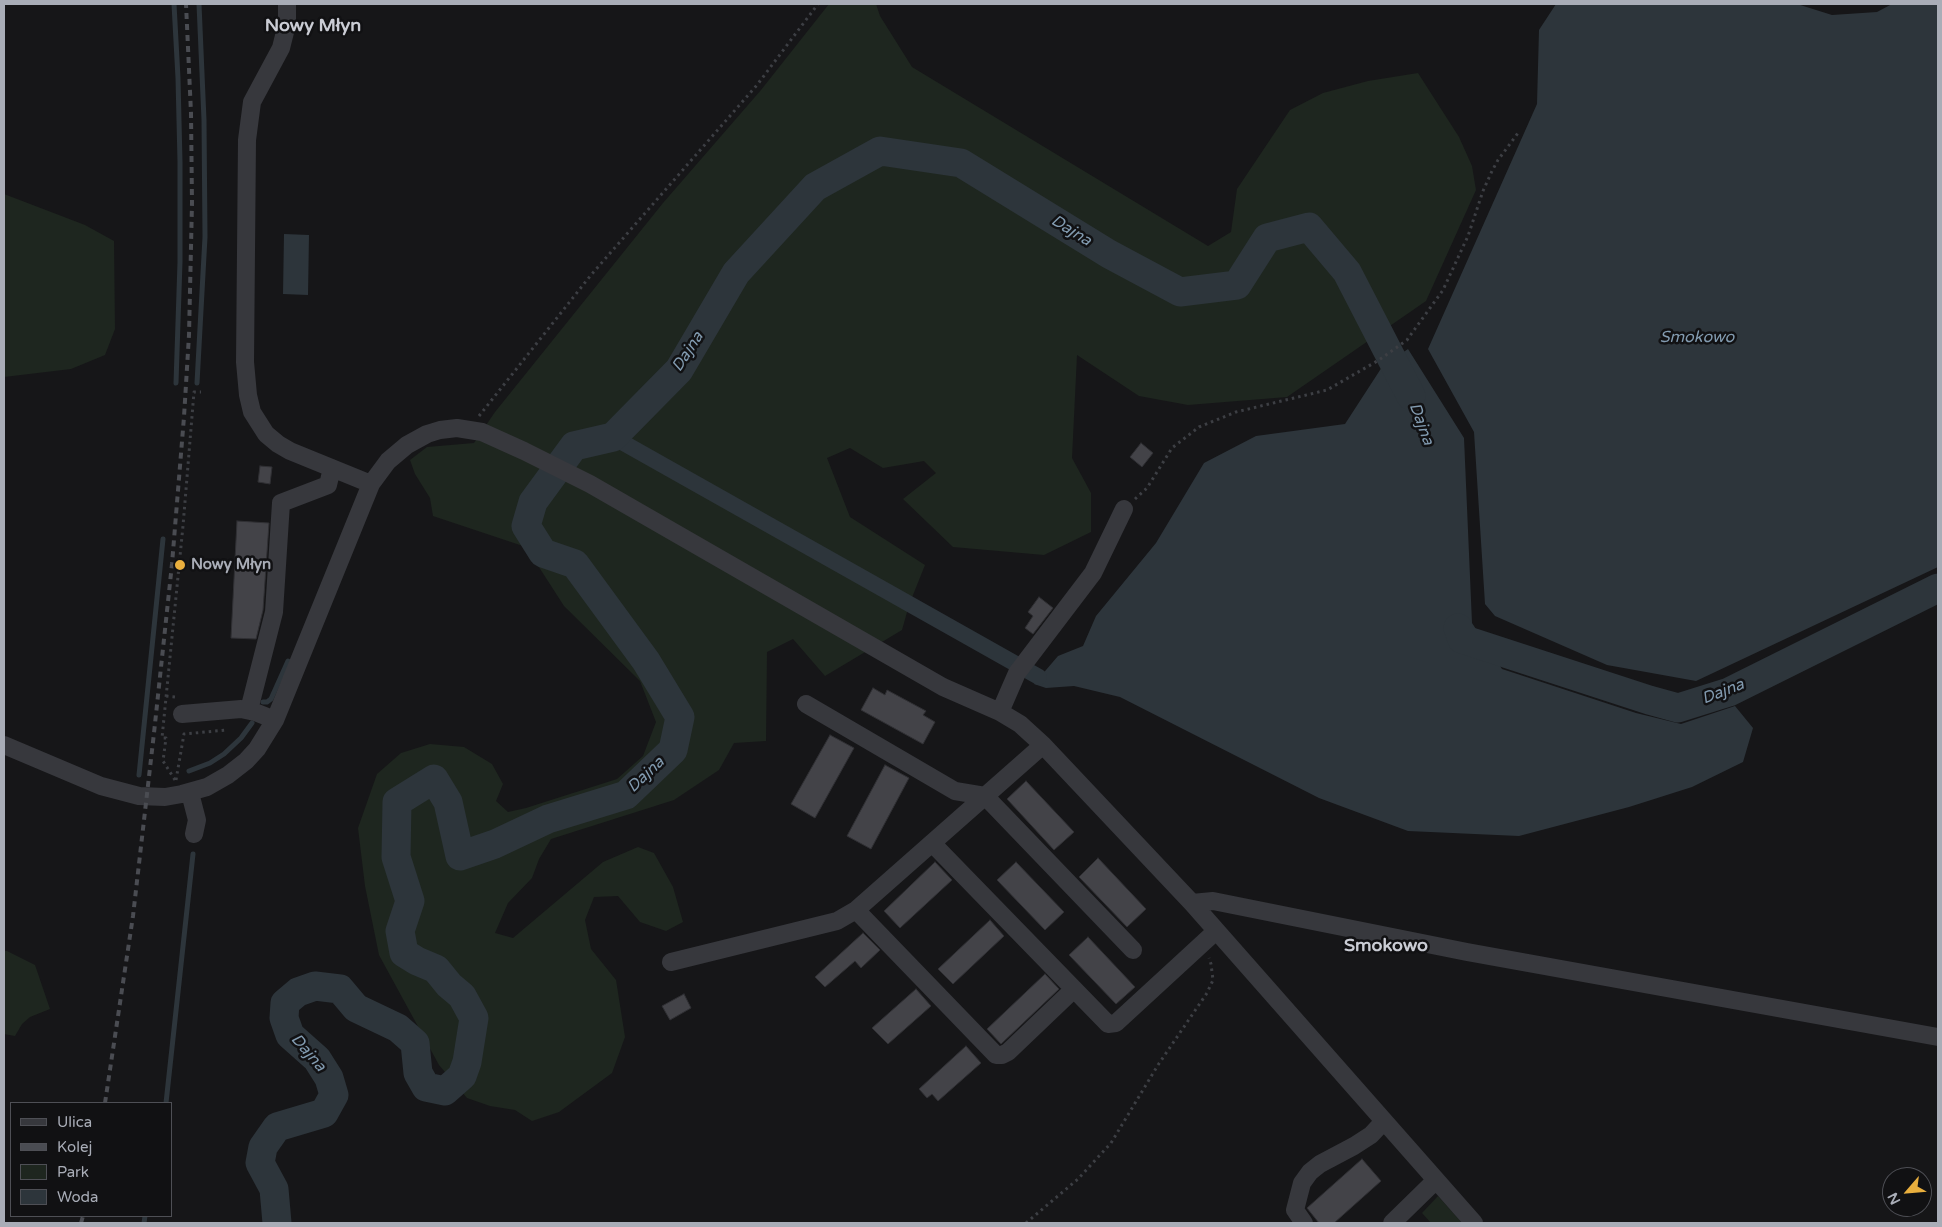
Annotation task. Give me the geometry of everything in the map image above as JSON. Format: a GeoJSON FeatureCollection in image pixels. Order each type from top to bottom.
{"type":"FeatureCollection","features":[{"type":"Feature","properties":{"kind":"street"},"geometry":{"type":"LineString","coordinates":[[287,4],[287,24],[281,48],[252,102],[248,140],[246,378],[252,412],[266,434],[290,451],[371,484]]}},
{"type":"Feature","properties":{"kind":"street"},"geometry":{"type":"LineString","coordinates":[[4,745],[93,783],[122,792],[155,797],[184,788],[222,780],[240,766],[261,744],[275,720],[371,484],[388,461],[407,445],[427,434],[457,428],[482,432],[590,484],[943,687],[1000,712],[1020,724],[1043,745],[1192,903],[1474,1223]]}},
{"type":"Feature","properties":{"kind":"street"},"geometry":{"type":"LineString","coordinates":[[249,710],[274,612],[281,504],[328,485],[332,468]]}},
{"type":"Feature","properties":{"kind":"street"},"geometry":{"type":"LineString","coordinates":[[1000,712],[1016,674],[1093,573],[1124,509]]}},
{"type":"Feature","properties":{"kind":"street"},"geometry":{"type":"LineString","coordinates":[[806,704],[955,791],[985,796],[1133,950]]}},
{"type":"Feature","properties":{"kind":"street"},"geometry":{"type":"LineString","coordinates":[[179,707],[249,710],[275,720]]}},
{"type":"Feature","properties":{"kind":"street"},"geometry":{"type":"LineString","coordinates":[[671,962],[837,921],[856,910],[1043,745]]}},
{"type":"Feature","properties":{"kind":"street"},"geometry":{"type":"LineString","coordinates":[[184,788],[197,820],[194,834]]}},
{"type":"Feature","properties":{"kind":"street"},"geometry":{"type":"LineString","coordinates":[[932,842],[1108,1024],[1116,1023],[1216,931]]}},
{"type":"Feature","properties":{"kind":"street"},"geometry":{"type":"LineString","coordinates":[[1192,903],[1213,901],[1467,952],[1938,1037]]}},
{"type":"Feature","properties":{"kind":"street"},"geometry":{"type":"LineString","coordinates":[[856,910],[996,1055],[1008,1052],[1074,988]]}},
{"type":"Feature","properties":{"kind":"street"},"geometry":{"type":"LineString","coordinates":[[1304,1223],[1295,1210],[1302,1183],[1310,1172],[1326,1160],[1371,1135],[1384,1121]]}},
{"type":"Feature","properties":{"kind":"street"},"geometry":{"type":"LineString","coordinates":[[1392,1223],[1436,1180]]}},
{"type":"Feature","properties":{"kind":"path"},"geometry":{"type":"LineString","coordinates":[[469,430],[590,275],[757,85],[818,4]]}},
{"type":"Feature","properties":{"kind":"path"},"geometry":{"type":"LineString","coordinates":[[1124,509],[1147,488],[1172,448],[1199,427],[1236,412],[1327,390],[1379,360],[1407,340],[1443,290],[1468,236],[1483,191],[1492,171],[1518,133]]}},
{"type":"Feature","properties":{"kind":"path"},"geometry":{"type":"LineString","coordinates":[[184,788],[163,761],[166,738],[162,738],[194,392],[201,392]]}},
{"type":"Feature","properties":{"kind":"path"},"geometry":{"type":"LineString","coordinates":[[166,696],[176,697],[179,707]]}},
{"type":"Feature","properties":{"kind":"path"},"geometry":{"type":"LineString","coordinates":[[176,780],[184,734],[226,730]]}},
{"type":"Feature","properties":{"kind":"path"},"geometry":{"type":"LineString","coordinates":[[1026,1223],[1078,1179],[1111,1143],[1158,1064],[1195,1014],[1213,980],[1212,964],[1204,943]]}},
{"type":"Feature","properties":{"kind":"green space"},"geometry":{"type":"Polygon","coordinates":[[[829,4],[876,4],[880,16],[912,67],[1208,246],[1231,232],[1237,189],[1290,110],[1323,93],[1368,81],[1418,73],[1459,137],[1472,166],[1476,190],[1426,301],[1287,397],[1188,405],[1139,396],[1077,355],[1072,458],[1091,493],[1091,532],[1044,555],[953,547],[903,499],[936,473],[924,461],[883,468],[850,448],[827,458],[850,517],[925,565],[909,605],[902,630],[825,676],[793,639],[767,652],[766,741],[734,743],[719,770],[674,800],[551,839],[539,859],[532,878],[508,903],[495,933],[513,938],[603,862],[638,847],[654,853],[673,887],[683,922],[666,931],[640,922],[618,896],[594,897],[585,920],[591,949],[616,980],[625,1037],[612,1073],[559,1112],[532,1121],[515,1110],[490,1106],[467,1098],[439,1065],[379,955],[365,886],[358,828],[377,774],[401,753],[430,744],[464,747],[492,764],[503,784],[496,801],[508,812],[617,779],[643,756],[656,722],[640,681],[564,606],[526,547],[433,516],[430,498],[415,474],[410,460],[427,447],[474,443],[495,412],[663,203],[761,90],[829,4]]]}},
{"type":"Feature","properties":{"kind":"green space"},"geometry":{"type":"Polygon","coordinates":[[[4,194],[85,225],[114,241],[115,329],[105,355],[71,369],[4,377],[4,194]]]}},
{"type":"Feature","properties":{"kind":"green space"},"geometry":{"type":"Polygon","coordinates":[[[4,951],[35,965],[50,1009],[30,1017],[22,1024],[15,1036],[4,1034],[4,951]]]}},
{"type":"Feature","properties":{"kind":"green space"},"geometry":{"type":"Polygon","coordinates":[[[1438,1196],[1462,1223],[1431,1223],[1422,1213],[1438,1196]]]}},
{"type":"Feature","properties":{"kind":"water","name":"Smokowo"},"geometry":{"type":"Polygon","coordinates":[[[1556,4],[1797,4],[1832,15],[1877,12],[1892,4],[1938,4],[1938,567],[1696,681],[1607,665],[1495,616],[1485,604],[1474,432],[1428,349],[1537,104],[1539,30],[1556,4]]]}},
{"type":"Feature","properties":{"kind":"water"},"geometry":{"type":"Polygon","coordinates":[[[284,234],[309,235],[308,295],[283,294],[284,234]]]}},
{"type":"Feature","properties":{"kind":"water"},"geometry":{"type":"Polygon","coordinates":[[[1408,349],[1464,438],[1472,623],[1502,669],[1636,713],[1681,724],[1735,706],[1753,728],[1743,762],[1692,787],[1629,807],[1519,836],[1408,831],[1319,798],[1120,697],[1074,686],[1046,688],[1034,684],[1058,656],[1083,646],[1096,616],[1156,543],[1204,463],[1256,436],[1345,424],[1382,367],[1408,349]]]}},
{"type":"Feature","properties":{"kind":"building"},"geometry":{"type":"Polygon","coordinates":[[[1141,443],[1153,453],[1142,467],[1130,457],[1141,443]]]}},
{"type":"Feature","properties":{"kind":"building"},"geometry":{"type":"Polygon","coordinates":[[[260,466],[272,467],[270,484],[258,482],[260,466]]]}},
{"type":"Feature","properties":{"kind":"building"},"geometry":{"type":"Polygon","coordinates":[[[237,521],[269,523],[263,610],[256,639],[231,638],[237,521]]]}},
{"type":"Feature","properties":{"kind":"building"},"geometry":{"type":"Polygon","coordinates":[[[1039,597],[1053,608],[1033,634],[1025,628],[1033,616],[1028,612],[1039,597]]]}},
{"type":"Feature","properties":{"kind":"building"},"geometry":{"type":"Polygon","coordinates":[[[873,688],[885,695],[887,690],[926,711],[923,715],[935,722],[923,744],[861,710],[873,688]]]}},
{"type":"Feature","properties":{"kind":"building"},"geometry":{"type":"Polygon","coordinates":[[[830,735],[854,748],[815,818],[791,804],[830,735]]]}},
{"type":"Feature","properties":{"kind":"building"},"geometry":{"type":"Polygon","coordinates":[[[885,765],[909,778],[871,849],[847,836],[885,765]]]}},
{"type":"Feature","properties":{"kind":"building"},"geometry":{"type":"Polygon","coordinates":[[[1026,781],[1074,832],[1054,850],[1007,799],[1026,781]]]}},
{"type":"Feature","properties":{"kind":"building"},"geometry":{"type":"Polygon","coordinates":[[[1098,858],[1146,909],[1127,927],[1079,877],[1098,858]]]}},
{"type":"Feature","properties":{"kind":"building"},"geometry":{"type":"Polygon","coordinates":[[[935,862],[952,880],[900,928],[884,911],[935,862]]]}},
{"type":"Feature","properties":{"kind":"building"},"geometry":{"type":"Polygon","coordinates":[[[1016,862],[1064,912],[1045,930],[997,880],[1016,862]]]}},
{"type":"Feature","properties":{"kind":"building"},"geometry":{"type":"Polygon","coordinates":[[[990,920],[1004,936],[953,984],[938,969],[990,920]]]}},
{"type":"Feature","properties":{"kind":"building"},"geometry":{"type":"Polygon","coordinates":[[[863,933],[880,950],[861,968],[855,961],[825,987],[815,977],[863,933]]]}},
{"type":"Feature","properties":{"kind":"building"},"geometry":{"type":"Polygon","coordinates":[[[1088,937],[1135,987],[1116,1004],[1069,955],[1088,937]]]}},
{"type":"Feature","properties":{"kind":"building"},"geometry":{"type":"Polygon","coordinates":[[[1045,974],[1059,989],[1001,1044],[987,1029],[1045,974]]]}},
{"type":"Feature","properties":{"kind":"building"},"geometry":{"type":"Polygon","coordinates":[[[916,989],[931,1006],[888,1044],[872,1028],[916,989]]]}},
{"type":"Feature","properties":{"kind":"building"},"geometry":{"type":"Polygon","coordinates":[[[684,994],[691,1008],[670,1020],[662,1006],[684,994]]]}},
{"type":"Feature","properties":{"kind":"building"},"geometry":{"type":"Polygon","coordinates":[[[966,1046],[981,1063],[938,1101],[932,1094],[927,1098],[919,1089],[966,1046]]]}},
{"type":"Feature","properties":{"kind":"building"},"geometry":{"type":"Polygon","coordinates":[[[1362,1159],[1381,1181],[1334,1223],[1319,1223],[1307,1208],[1362,1159]]]}},
{"type":"Feature","properties":{"kind":"waterway"},"geometry":{"type":"LineString","coordinates":[[174,4],[180,162],[180,262],[176,383]]}},
{"type":"Feature","properties":{"kind":"waterway"},"geometry":{"type":"LineString","coordinates":[[197,383],[205,237],[204,120],[199,4]]}},
{"type":"Feature","properties":{"kind":"waterway","name":"Dajna"},"geometry":{"type":"LineString","coordinates":[[277,1223],[274,1189],[260,1163],[263,1147],[277,1127],[324,1113],[334,1095],[329,1078],[317,1059],[290,1035],[284,1018],[285,1003],[298,992],[315,986],[340,989],[356,1008],[398,1028],[415,1043],[418,1073],[426,1087],[445,1091],[462,1076],[467,1062],[474,1018],[462,996],[449,985],[436,969],[404,953],[400,931],[410,901],[396,857],[397,802],[434,779],[448,802],[460,856],[495,844],[548,819],[626,795],[673,750],[680,717],[646,661],[575,564],[543,553],[526,526],[533,502],[574,446],[613,437],[679,370],[736,273],[815,187],[880,151],[961,163],[1109,254],[1180,292],[1237,285],[1267,238],[1309,227],[1347,272],[1411,396]]}},
{"type":"Feature","properties":{"kind":"waterway"},"geometry":{"type":"LineString","coordinates":[[613,437],[1039,677]]}},
{"type":"Feature","properties":{"kind":"waterway"},"geometry":{"type":"LineString","coordinates":[[139,775],[163,539]]}},
{"type":"Feature","properties":{"kind":"waterway","name":"Dajna"},"geometry":{"type":"LineString","coordinates":[[1458,628],[1462,639],[1678,708],[1729,692],[1938,588]]}},
{"type":"Feature","properties":{"kind":"waterway"},"geometry":{"type":"LineString","coordinates":[[263,702],[271,699],[288,661]]}},
{"type":"Feature","properties":{"kind":"waterway"},"geometry":{"type":"LineString","coordinates":[[189,771],[210,763],[224,754],[241,738],[252,723]]}},
{"type":"Feature","properties":{"kind":"waterway"},"geometry":{"type":"LineString","coordinates":[[166,1102],[193,854]]}},
{"type":"Feature","properties":{"kind":"waterway"},"geometry":{"type":"LineString","coordinates":[[144,1223],[145,1217]]}},
{"type":"Feature","properties":{"kind":"railway"},"geometry":{"type":"LineString","coordinates":[[105,1102],[133,916],[172,564],[184,417],[189,335],[192,203],[191,113],[186,4]]}},
{"type":"Feature","properties":{"kind":"railway"},"geometry":{"type":"LineString","coordinates":[[81,1223],[83,1217]]}},
{"type":"Feature","properties":{"kind":"place","name":"Nowy Młyn"},"geometry":{"type":"Point","coordinates":[180,565]}},
{"type":"Feature","properties":{"kind":"district","name":"Nowy Młyn"},"geometry":{"type":"Point","coordinates":[313,26]}},
{"type":"Feature","properties":{"kind":"district","name":"Smokowo"},"geometry":{"type":"Point","coordinates":[1386,946]}}]}
